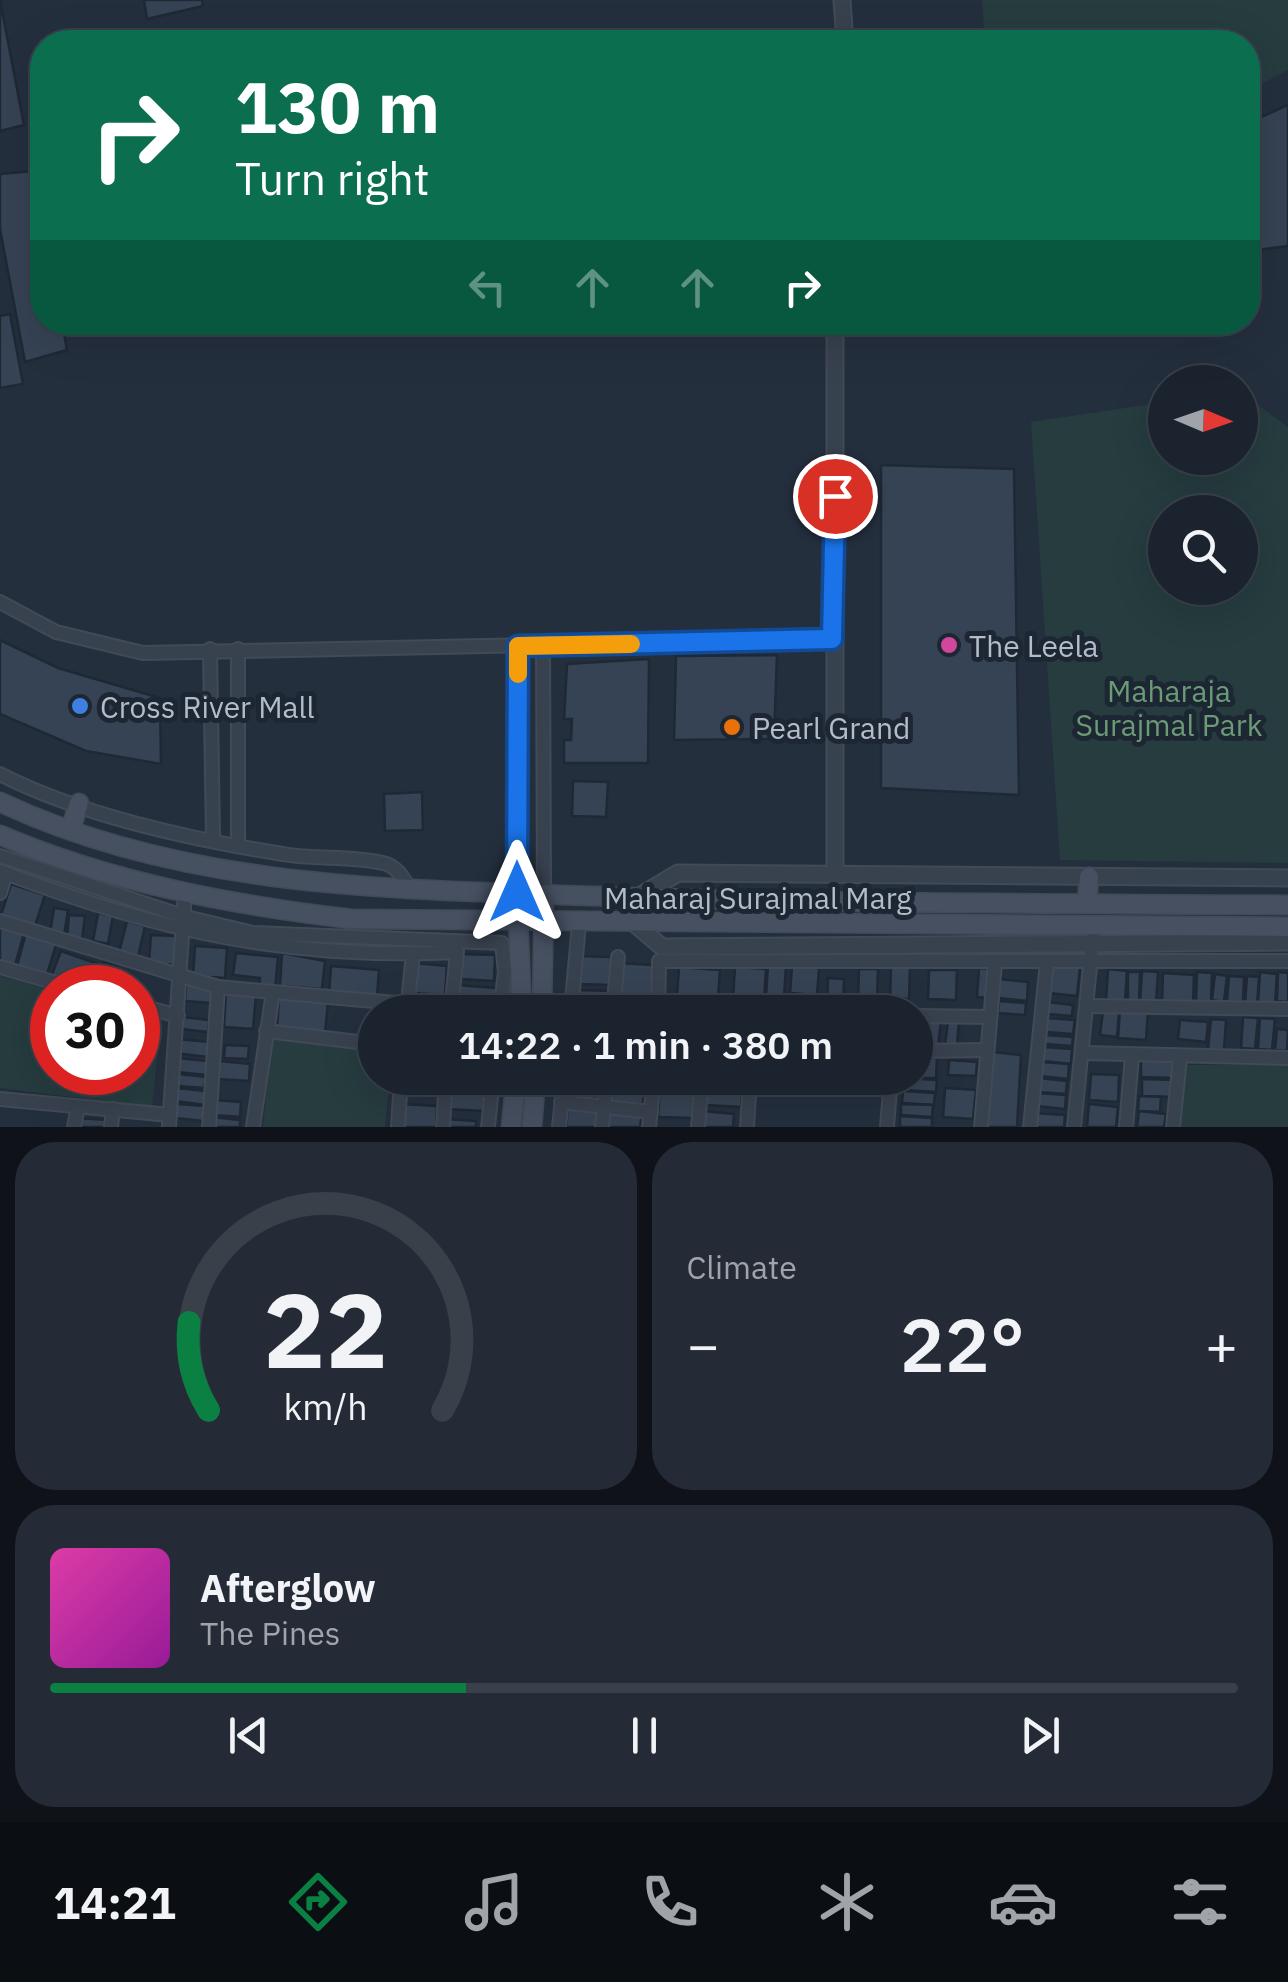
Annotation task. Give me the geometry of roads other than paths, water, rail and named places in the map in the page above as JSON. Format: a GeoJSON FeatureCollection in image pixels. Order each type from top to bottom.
{"type":"FeatureCollection","features":[{"type":"Feature","properties":{"kind":"main road","name":"Maharaj Surajmal Marg"},"geometry":{"type":"LineString","coordinates":[[0,802],[178,860],[273,878],[410,889],[638,897],[1288,905]]}},
{"type":"Feature","properties":{"kind":"main road"},"geometry":{"type":"LineString","coordinates":[[71,828],[79,803]]}},
{"type":"Feature","properties":{"kind":"main road","name":"Maharaj Surajmal Marg"},"geometry":{"type":"LineString","coordinates":[[0,834],[97,870],[186,892],[268,909],[352,919],[1094,934],[1288,927]]}},
{"type":"Feature","properties":{"kind":"main road"},"geometry":{"type":"LineString","coordinates":[[1087,903],[1089,877]]}},
{"type":"Feature","properties":{"kind":"main road"},"geometry":{"type":"LineString","coordinates":[[517,892],[521,995]]}},
{"type":"Feature","properties":{"kind":"main road"},"geometry":{"type":"LineString","coordinates":[[542,995],[544,894]]}},
{"type":"Feature","properties":{"kind":"main road"},"geometry":{"type":"LineString","coordinates":[[512,1127],[515,1095]]}},
{"type":"Feature","properties":{"kind":"main road"},"geometry":{"type":"LineString","coordinates":[[532,1127],[535,1095]]}},
{"type":"Feature","properties":{"kind":"street"},"geometry":{"type":"LineString","coordinates":[[842,0],[844,30]]}},
{"type":"Feature","properties":{"kind":"street"},"geometry":{"type":"LineString","coordinates":[[835,875],[832,639],[836,335]]}},
{"type":"Feature","properties":{"kind":"street"},"geometry":{"type":"LineString","coordinates":[[0,602],[56,632],[143,652],[832,639]]}},
{"type":"Feature","properties":{"kind":"street"},"geometry":{"type":"LineString","coordinates":[[517,892],[518,646]]}},
{"type":"Feature","properties":{"kind":"street"},"geometry":{"type":"LineString","coordinates":[[543,646],[544,894]]}},
{"type":"Feature","properties":{"kind":"street"},"geometry":{"type":"LineString","coordinates":[[238,649],[238,844]]}},
{"type":"Feature","properties":{"kind":"street"},"geometry":{"type":"LineString","coordinates":[[210,650],[213,838]]}},
{"type":"Feature","properties":{"kind":"street"},"geometry":{"type":"LineString","coordinates":[[0,774],[79,803],[281,854],[384,863],[402,876],[410,889]]}},
{"type":"Feature","properties":{"kind":"street"},"geometry":{"type":"LineString","coordinates":[[0,856],[185,924],[282,936],[502,943],[502,995]]}},
{"type":"Feature","properties":{"kind":"street"},"geometry":{"type":"LineString","coordinates":[[0,893],[3,872],[185,924],[316,950],[457,952],[453,995]]}},
{"type":"Feature","properties":{"kind":"street","name":"Maharaj Surajmal Marg"},"geometry":{"type":"LineString","coordinates":[[638,897],[678,872],[1288,878]]}},
{"type":"Feature","properties":{"kind":"street"},"geometry":{"type":"LineString","coordinates":[[0,1098],[113,1109],[170,1121],[186,892]]}},
{"type":"Feature","properties":{"kind":"street"},"geometry":{"type":"LineString","coordinates":[[0,921],[218,987],[358,1002]]}},
{"type":"Feature","properties":{"kind":"street"},"geometry":{"type":"LineString","coordinates":[[572,995],[579,924]]}},
{"type":"Feature","properties":{"kind":"street"},"geometry":{"type":"LineString","coordinates":[[1074,1127],[1094,934],[1288,942]]}},
{"type":"Feature","properties":{"kind":"street"},"geometry":{"type":"LineString","coordinates":[[408,995],[413,954]]}},
{"type":"Feature","properties":{"kind":"street"},"geometry":{"type":"LineString","coordinates":[[615,995],[618,957]]}},
{"type":"Feature","properties":{"kind":"street"},"geometry":{"type":"LineString","coordinates":[[658,995],[659,961],[1288,961]]}},
{"type":"Feature","properties":{"kind":"street"},"geometry":{"type":"LineString","coordinates":[[1030,1127],[1047,962]]}},
{"type":"Feature","properties":{"kind":"street"},"geometry":{"type":"LineString","coordinates":[[981,1127],[995,963]]}},
{"type":"Feature","properties":{"kind":"street"},"geometry":{"type":"LineString","coordinates":[[0,967],[30,976]]}},
{"type":"Feature","properties":{"kind":"street"},"geometry":{"type":"LineString","coordinates":[[209,1127],[218,987]]}},
{"type":"Feature","properties":{"kind":"street"},"geometry":{"type":"LineString","coordinates":[[254,1127],[273,992]]}},
{"type":"Feature","properties":{"kind":"street"},"geometry":{"type":"LineString","coordinates":[[1088,1006],[1288,1010]]}},
{"type":"Feature","properties":{"kind":"street"},"geometry":{"type":"LineString","coordinates":[[160,1011],[178,1016]]}},
{"type":"Feature","properties":{"kind":"street"},"geometry":{"type":"LineString","coordinates":[[933,1016],[990,1017]]}},
{"type":"Feature","properties":{"kind":"street"},"geometry":{"type":"LineString","coordinates":[[266,1031],[358,1042]]}},
{"type":"Feature","properties":{"kind":"street"},"geometry":{"type":"LineString","coordinates":[[933,1050],[988,1050]]}},
{"type":"Feature","properties":{"kind":"street"},"geometry":{"type":"LineString","coordinates":[[1084,1053],[1288,1058]]}},
{"type":"Feature","properties":{"kind":"street"},"geometry":{"type":"LineString","coordinates":[[1126,1127],[1132,1056]]}},
{"type":"Feature","properties":{"kind":"street"},"geometry":{"type":"LineString","coordinates":[[1172,1127],[1180,1058]]}},
{"type":"Feature","properties":{"kind":"street"},"geometry":{"type":"LineString","coordinates":[[398,1127],[400,1095]]}},
{"type":"Feature","properties":{"kind":"street"},"geometry":{"type":"LineString","coordinates":[[442,1127],[445,1095]]}},
{"type":"Feature","properties":{"kind":"street"},"geometry":{"type":"LineString","coordinates":[[488,1127],[491,1095]]}},
{"type":"Feature","properties":{"kind":"street"},"geometry":{"type":"LineString","coordinates":[[560,1127],[562,1095]]}},
{"type":"Feature","properties":{"kind":"street"},"geometry":{"type":"LineString","coordinates":[[602,1127],[605,1095]]}},
{"type":"Feature","properties":{"kind":"street"},"geometry":{"type":"LineString","coordinates":[[650,1127],[652,1095]]}},
{"type":"Feature","properties":{"kind":"street"},"geometry":{"type":"LineString","coordinates":[[698,1127],[701,1095]]}},
{"type":"Feature","properties":{"kind":"street"},"geometry":{"type":"LineString","coordinates":[[747,1127],[749,1095]]}},
{"type":"Feature","properties":{"kind":"street"},"geometry":{"type":"LineString","coordinates":[[887,1127],[890,1095]]}},
{"type":"Feature","properties":{"kind":"street"},"geometry":{"type":"LineString","coordinates":[[561,1102],[651,1112]]}},
{"type":"Feature","properties":{"kind":"street"},"geometry":{"type":"LineString","coordinates":[[74,1127],[78,1107]]}},
{"type":"Feature","properties":{"kind":"street"},"geometry":{"type":"LineString","coordinates":[[111,1127],[113,1109]]}},
{"type":"Feature","properties":{"kind":"place","name":"The Leela"},"geometry":{"type":"Point","coordinates":[949,645]}},
{"type":"Feature","properties":{"kind":"place","name":"Cross River Mall"},"geometry":{"type":"Point","coordinates":[80,706]}},
{"type":"Feature","properties":{"kind":"place","name":"Pearl Grand"},"geometry":{"type":"Point","coordinates":[732,727]}},
{"type":"Feature","properties":{"kind":"park label","name":"Maharaja Surajmal Park"},"geometry":{"type":"Point","coordinates":[1169,707]}}]}
